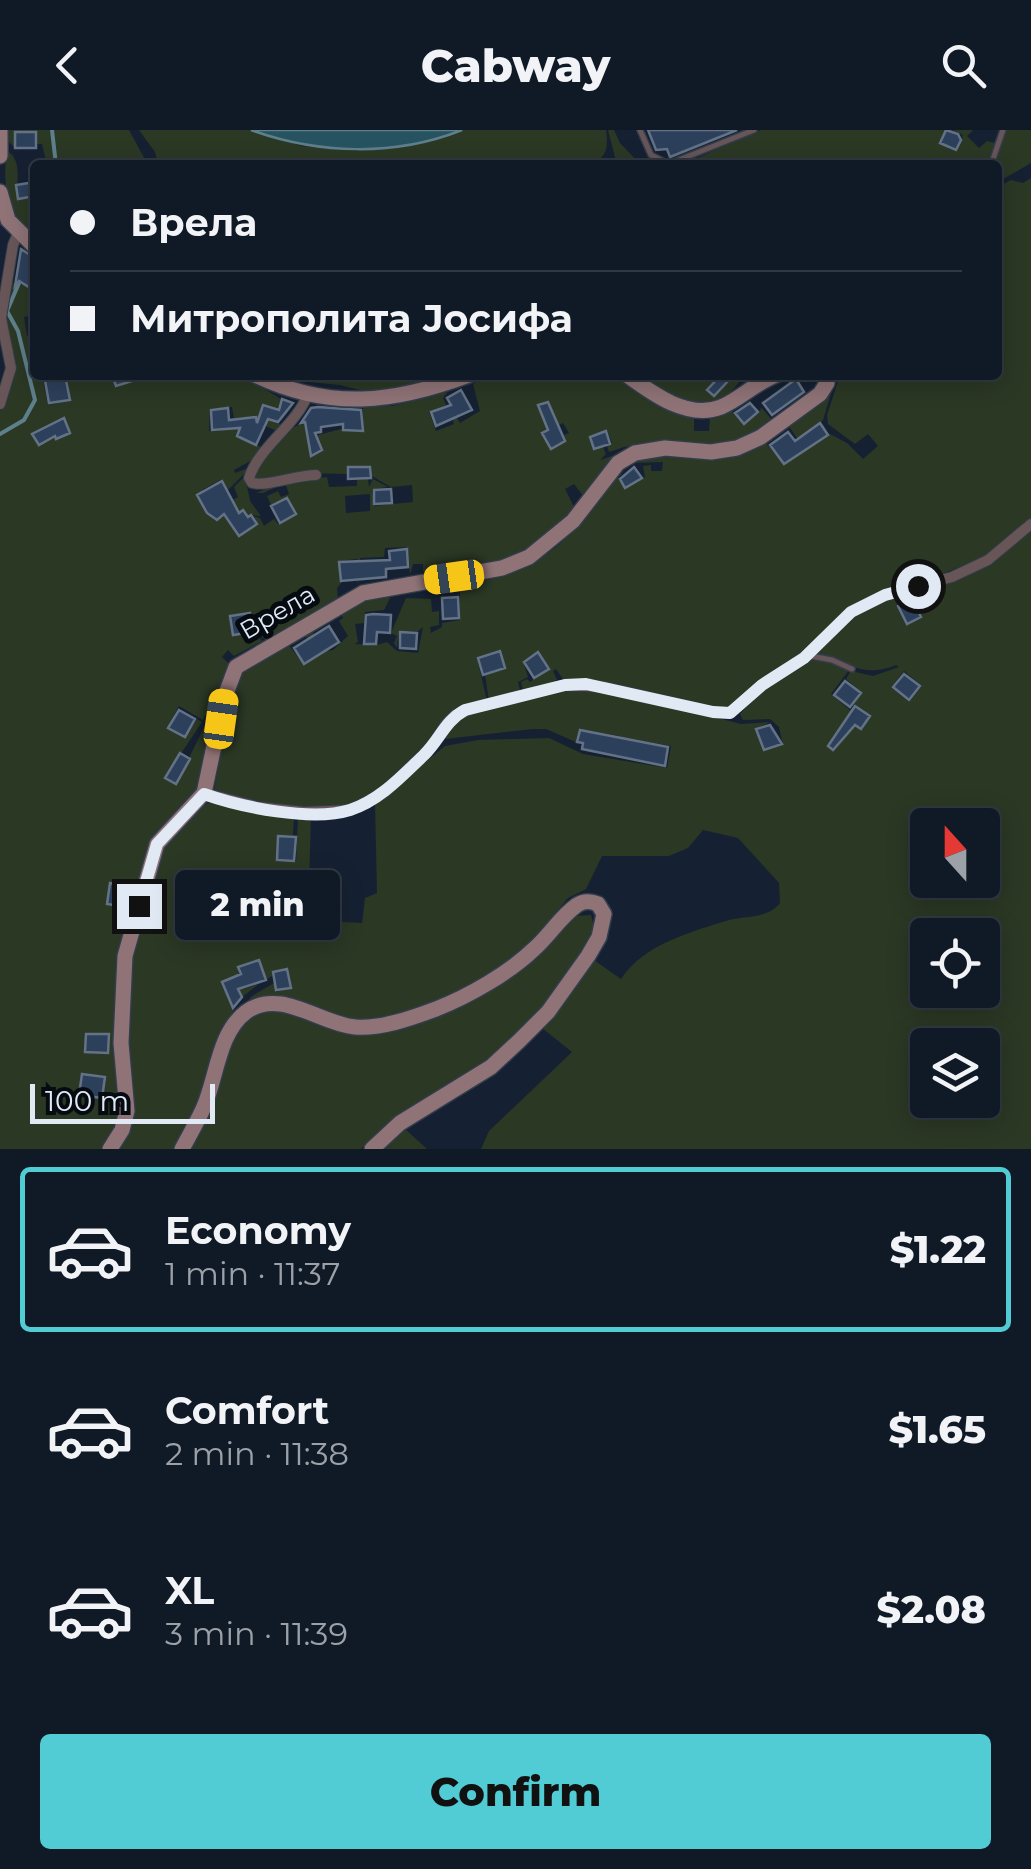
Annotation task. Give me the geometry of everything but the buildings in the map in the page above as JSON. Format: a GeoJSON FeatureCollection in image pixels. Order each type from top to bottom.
{"type":"FeatureCollection","features":[{"type":"Feature","properties":{"kind":"street"},"geometry":{"type":"LineString","coordinates":[[0,130],[0,156]]}},
{"type":"Feature","properties":{"kind":"street"},"geometry":{"type":"LineString","coordinates":[[0,192],[4,213],[28,241],[13,245],[1,318],[12,368],[0,404]]}},
{"type":"Feature","properties":{"kind":"street"},"geometry":{"type":"LineString","coordinates":[[269,380],[308,394],[378,400],[455,380]]}},
{"type":"Feature","properties":{"kind":"street"},"geometry":{"type":"LineString","coordinates":[[634,380],[657,396],[696,410],[720,407],[764,380]]}},
{"type":"Feature","properties":{"kind":"street","name":"Врела"},"geometry":{"type":"LineString","coordinates":[[204,794],[228,681],[247,658],[362,593],[515,564],[549,544],[627,457],[646,450],[724,451],[748,444],[820,394],[827,380]]}},
{"type":"Feature","properties":{"kind":"street"},"geometry":{"type":"LineString","coordinates":[[308,394],[300,410],[266,448],[250,478],[260,485],[288,476],[316,475]]}},
{"type":"Feature","properties":{"kind":"street"},"geometry":{"type":"LineString","coordinates":[[110,1149],[122,1130],[126,1111],[121,1044],[125,956],[148,869],[164,834],[204,794],[258,807],[340,812],[386,791],[432,746],[446,724],[465,710],[565,685],[586,684],[730,713],[762,685],[808,655],[851,612],[885,595],[936,582],[977,565],[1031,524]]}},
{"type":"Feature","properties":{"kind":"street"},"geometry":{"type":"LineString","coordinates":[[182,1149],[204,1108],[223,1045],[242,1014],[259,1004],[281,1004],[352,1027],[370,1028],[440,1008],[534,949],[577,905],[590,901],[598,904],[604,914],[599,936],[548,1012],[491,1067],[427,1104],[372,1149]]}},
{"type":"Feature","properties":{"kind":"lane"},"geometry":{"type":"LineString","coordinates":[[640,130],[651,155],[661,160]]}},
{"type":"Feature","properties":{"kind":"lane"},"geometry":{"type":"LineString","coordinates":[[679,160],[754,130]]}},
{"type":"Feature","properties":{"kind":"lane"},"geometry":{"type":"LineString","coordinates":[[993,160],[1003,130]]}},
{"type":"Feature","properties":{"kind":"lane"},"geometry":{"type":"LineString","coordinates":[[808,655],[852,669]]}},
{"type":"Feature","properties":{"kind":"green space"},"geometry":{"type":"Polygon","coordinates":[[[6,130],[129,130],[145,160],[46,160],[42,144],[37,144],[36,131],[15,131],[15,148],[7,140],[6,130]]]}},
{"type":"Feature","properties":{"kind":"green space"},"geometry":{"type":"Polygon","coordinates":[[[139,130],[251,130],[302,146],[345,150],[401,145],[462,130],[606,130],[607,141],[598,160],[157,160],[139,130]]]}},
{"type":"Feature","properties":{"kind":"green space"},"geometry":{"type":"Polygon","coordinates":[[[608,130],[614,130],[636,160],[616,160],[608,130]]]}},
{"type":"Feature","properties":{"kind":"green space"},"geometry":{"type":"Polygon","coordinates":[[[761,130],[945,130],[940,143],[956,151],[963,135],[952,130],[973,130],[967,136],[979,148],[987,141],[995,143],[990,160],[692,160],[761,130]]]}},
{"type":"Feature","properties":{"kind":"green space"},"geometry":{"type":"Polygon","coordinates":[[[1005,130],[1031,130],[1031,163],[1002,180],[1002,160],[994,160],[1005,130]]]}},
{"type":"Feature","properties":{"kind":"green space"},"geometry":{"type":"Polygon","coordinates":[[[6,150],[17,166],[18,198],[30,197],[30,233],[12,209],[5,176],[6,150]]]}},
{"type":"Feature","properties":{"kind":"green space"},"geometry":{"type":"Polygon","coordinates":[[[1031,178],[1031,519],[986,556],[886,592],[728,711],[565,682],[556,669],[553,671],[557,680],[524,694],[521,682],[530,682],[550,669],[539,651],[523,661],[528,677],[518,682],[521,694],[489,701],[485,675],[506,668],[500,650],[477,658],[487,701],[468,706],[410,765],[359,804],[344,809],[312,810],[214,792],[232,689],[241,670],[288,644],[304,665],[319,655],[304,634],[311,630],[325,651],[333,650],[348,636],[339,621],[343,618],[340,611],[363,599],[393,592],[384,610],[365,612],[364,623],[355,624],[358,642],[354,644],[387,642],[397,651],[418,653],[423,627],[418,631],[399,631],[397,648],[397,636],[391,633],[406,598],[431,599],[432,612],[439,611],[439,625],[430,627],[431,633],[442,623],[460,620],[460,582],[543,556],[579,524],[618,473],[622,474],[618,477],[625,489],[645,477],[643,466],[651,465],[651,471],[662,471],[663,462],[631,463],[636,458],[765,442],[785,465],[805,450],[788,425],[833,387],[823,420],[808,432],[817,443],[830,434],[847,443],[863,459],[878,446],[868,434],[855,444],[828,424],[827,415],[838,380],[1002,380],[1002,185],[1011,180],[1023,183],[1031,178]]]}},
{"type":"Feature","properties":{"kind":"green space"},"geometry":{"type":"Polygon","coordinates":[[[10,281],[30,288],[30,315],[24,317],[30,336],[30,380],[43,380],[48,405],[71,401],[68,380],[114,380],[116,387],[136,380],[250,380],[281,399],[278,409],[262,404],[258,416],[282,425],[277,431],[245,417],[234,418],[232,407],[210,409],[209,431],[239,429],[236,437],[264,448],[256,458],[234,470],[235,473],[251,467],[228,490],[222,479],[202,490],[208,502],[202,506],[207,514],[238,497],[234,487],[245,476],[250,501],[261,516],[248,515],[243,509],[228,520],[239,537],[258,524],[254,516],[264,526],[274,519],[278,524],[296,515],[287,497],[271,505],[267,496],[278,491],[281,497],[289,494],[285,483],[256,493],[285,481],[327,477],[329,487],[357,486],[357,480],[368,479],[369,487],[373,479],[388,487],[372,489],[374,506],[413,502],[412,485],[391,487],[372,476],[371,466],[347,466],[347,474],[292,473],[259,483],[252,476],[273,444],[296,426],[304,424],[307,438],[341,429],[363,432],[363,406],[392,406],[448,392],[443,398],[446,405],[429,412],[436,431],[454,424],[450,407],[460,423],[480,411],[473,384],[479,380],[625,380],[655,401],[694,416],[694,431],[709,431],[710,416],[730,409],[744,425],[761,407],[772,420],[724,445],[659,442],[609,452],[607,446],[612,443],[607,430],[590,436],[594,449],[603,447],[606,454],[600,460],[624,452],[602,472],[584,497],[574,484],[565,489],[575,509],[544,539],[526,550],[467,570],[423,572],[423,564],[413,564],[410,575],[408,547],[385,548],[384,557],[360,558],[358,588],[357,559],[339,561],[343,581],[337,588],[338,599],[275,637],[268,636],[262,625],[259,627],[265,639],[255,631],[256,617],[250,613],[230,616],[233,635],[253,632],[262,641],[234,656],[228,650],[222,657],[230,665],[203,720],[179,706],[167,728],[185,738],[197,719],[202,722],[164,779],[176,785],[218,698],[206,769],[187,807],[198,809],[210,802],[294,816],[293,835],[277,835],[276,862],[296,862],[298,816],[311,816],[308,920],[362,923],[365,898],[377,893],[375,803],[445,746],[478,740],[549,738],[583,754],[667,768],[671,746],[626,738],[623,746],[620,736],[579,729],[576,742],[546,729],[445,739],[449,728],[466,715],[571,689],[607,690],[741,724],[770,722],[755,729],[764,751],[783,745],[779,727],[770,719],[743,720],[740,714],[783,674],[815,659],[849,670],[831,694],[851,711],[845,720],[862,730],[871,716],[854,704],[862,693],[846,679],[851,671],[873,676],[899,667],[864,670],[815,652],[856,614],[892,595],[906,591],[910,598],[896,605],[906,625],[922,618],[909,591],[974,569],[1031,529],[1031,1149],[481,1149],[489,1131],[572,1052],[542,1028],[594,960],[621,979],[642,957],[669,941],[729,920],[764,914],[780,903],[779,883],[738,838],[703,830],[688,848],[669,856],[602,856],[586,889],[568,898],[531,944],[460,991],[393,1018],[348,1021],[278,999],[244,1006],[252,996],[274,983],[276,992],[292,988],[288,968],[272,972],[267,979],[259,959],[237,967],[244,989],[259,984],[242,997],[234,977],[221,982],[233,1010],[229,1021],[238,1031],[253,1016],[268,1010],[300,1015],[334,1029],[371,1034],[414,1024],[481,994],[537,955],[575,916],[591,915],[594,927],[585,948],[538,1014],[482,1066],[394,1119],[361,1149],[0,1149],[0,412],[14,368],[4,319],[10,281]],[[563,423],[542,433],[551,450],[566,441],[564,435],[569,433],[563,423]],[[370,494],[345,496],[346,513],[370,511],[370,494]],[[904,671],[891,687],[909,702],[922,686],[904,671]]]}},
{"type":"Feature","properties":{"kind":"green space"},"geometry":{"type":"Polygon","coordinates":[[[289,380],[422,380],[419,386],[368,392],[289,380]]]}},
{"type":"Feature","properties":{"kind":"green space"},"geometry":{"type":"Polygon","coordinates":[[[645,380],[714,380],[706,389],[714,397],[729,380],[740,380],[733,390],[707,403],[665,393],[645,380]]]}},
{"type":"Feature","properties":{"kind":"green space"},"geometry":{"type":"Polygon","coordinates":[[[404,1128],[427,1149],[381,1149],[404,1128]]]}},
{"type":"Feature","properties":{"kind":"water"},"geometry":{"type":"Polygon","coordinates":[[[251,130],[462,130],[410,145],[356,149],[303,144],[251,130]]]}},
{"type":"Feature","properties":{"kind":"waterway"},"geometry":{"type":"LineString","coordinates":[[52,130],[55,160]]}},
{"type":"Feature","properties":{"kind":"waterway"},"geometry":{"type":"LineString","coordinates":[[19,283],[7,311],[18,331],[30,380]]}},
{"type":"Feature","properties":{"kind":"waterway"},"geometry":{"type":"LineString","coordinates":[[0,434],[24,420],[35,400],[30,380]]}},
{"type":"Feature","properties":{"kind":"route"},"geometry":{"type":"LineString","coordinates":[[139,906],[157,844],[204,794],[258,807],[304,812],[351,810],[386,791],[432,746],[456,715],[565,685],[605,687],[730,713],[762,685],[804,658],[851,612],[885,595],[918,586]]}}]}
